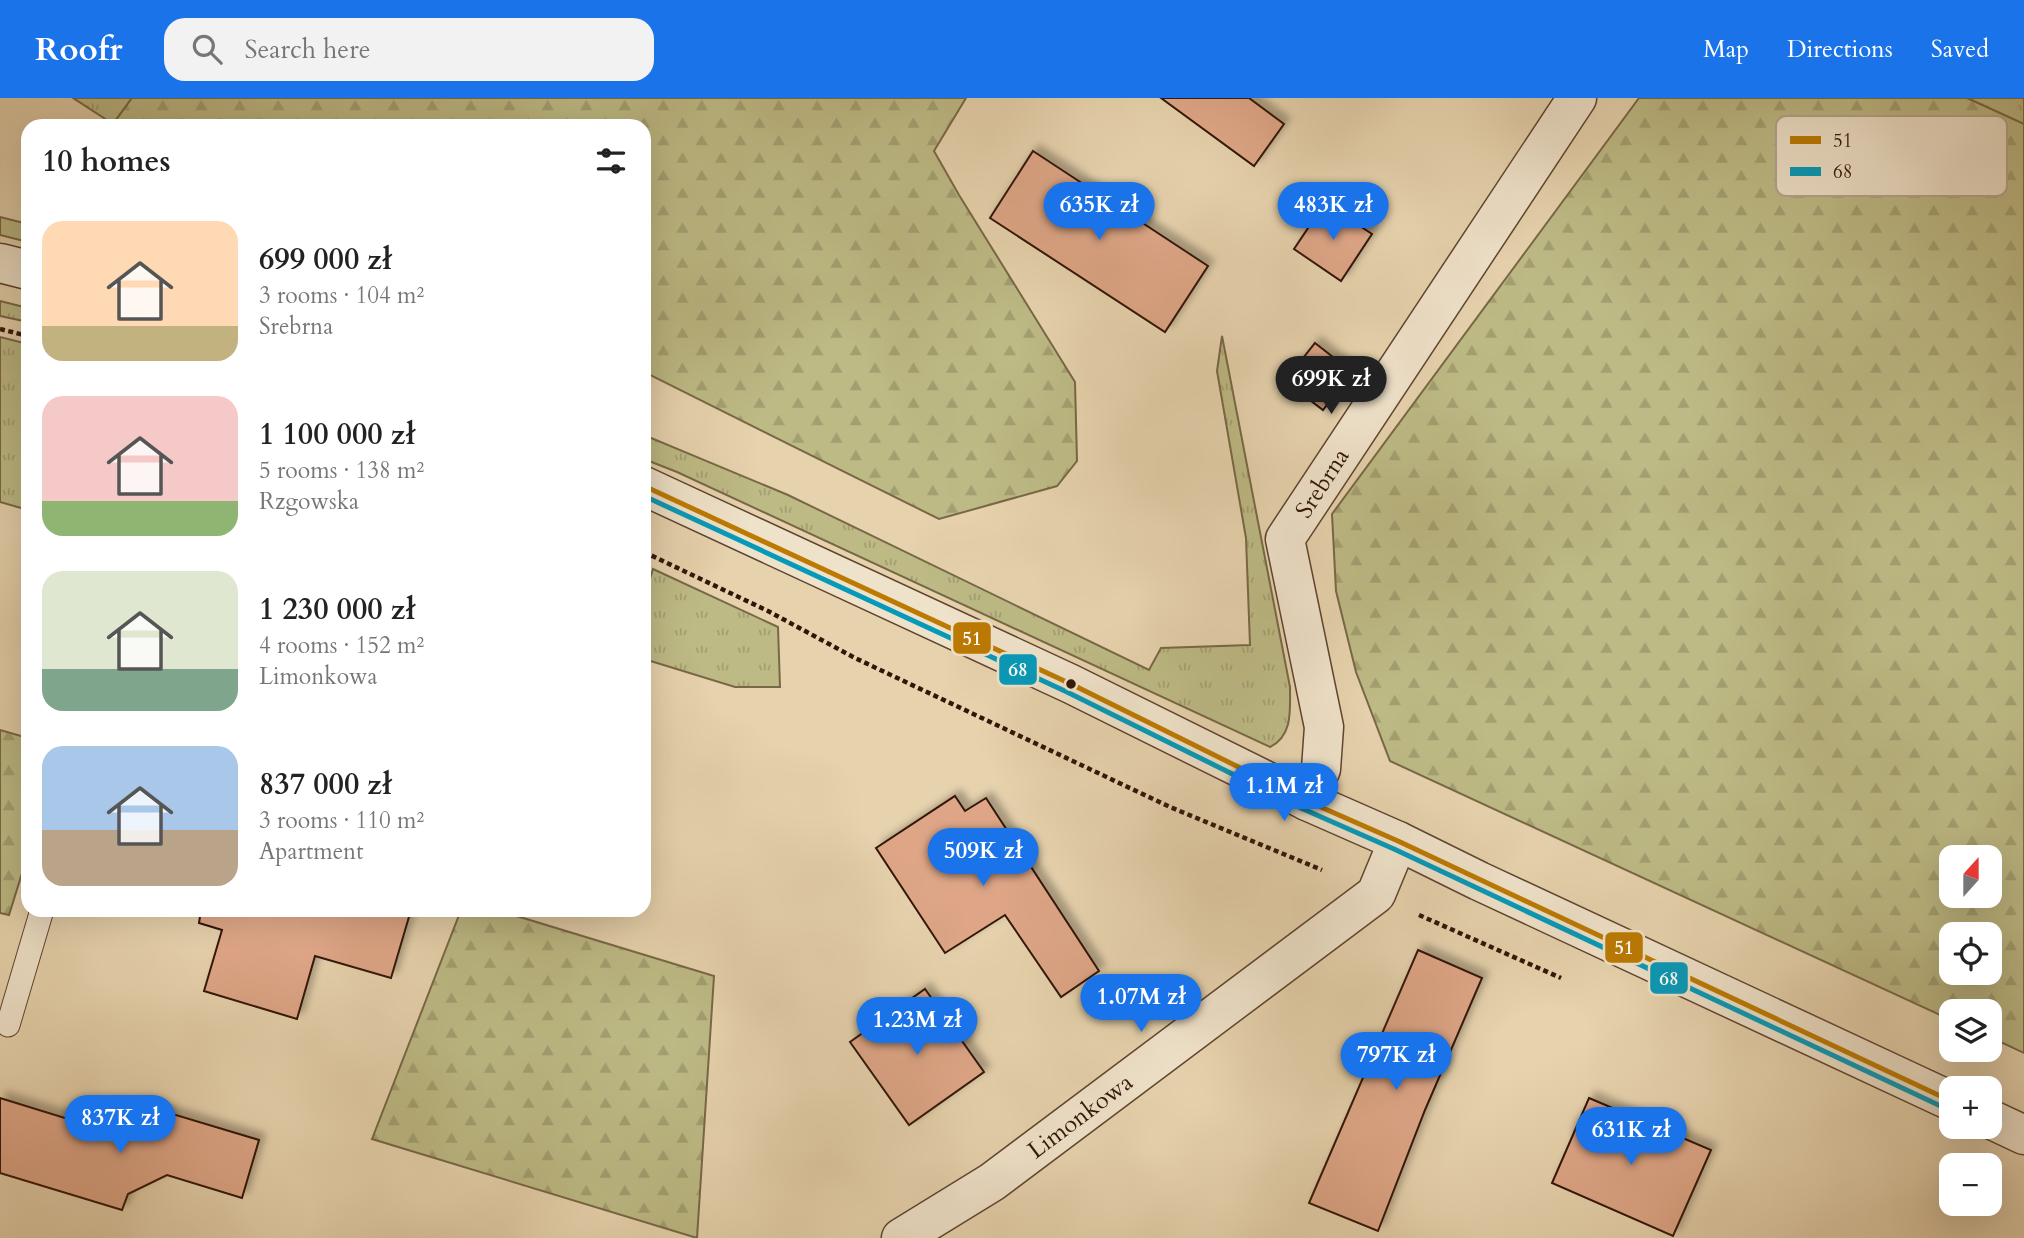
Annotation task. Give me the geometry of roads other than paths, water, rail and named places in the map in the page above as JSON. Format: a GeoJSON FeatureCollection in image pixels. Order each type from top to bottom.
{"type":"FeatureCollection","features":[{"type":"Feature","properties":{"kind":"street","name":"Srebrna"},"geometry":{"type":"LineString","coordinates":[[1307,801],[1321,769],[1324,727],[1285,539],[1577,98]]}},
{"type":"Feature","properties":{"kind":"street"},"geometry":{"type":"LineString","coordinates":[[0,263],[21,268]]}},
{"type":"Feature","properties":{"kind":"street"},"geometry":{"type":"LineString","coordinates":[[651,489],[1071,684],[1307,801],[1398,841],[1939,1095]]}},
{"type":"Feature","properties":{"kind":"street","name":"Limonkowa"},"geometry":{"type":"LineString","coordinates":[[901,1238],[992,1182],[1376,894],[1398,841]]}},
{"type":"Feature","properties":{"kind":"street"},"geometry":{"type":"LineString","coordinates":[[2002,1125],[2024,1135]]}},
{"type":"Feature","properties":{"kind":"lane"},"geometry":{"type":"LineString","coordinates":[[8,1025],[40,917]]}}]}
